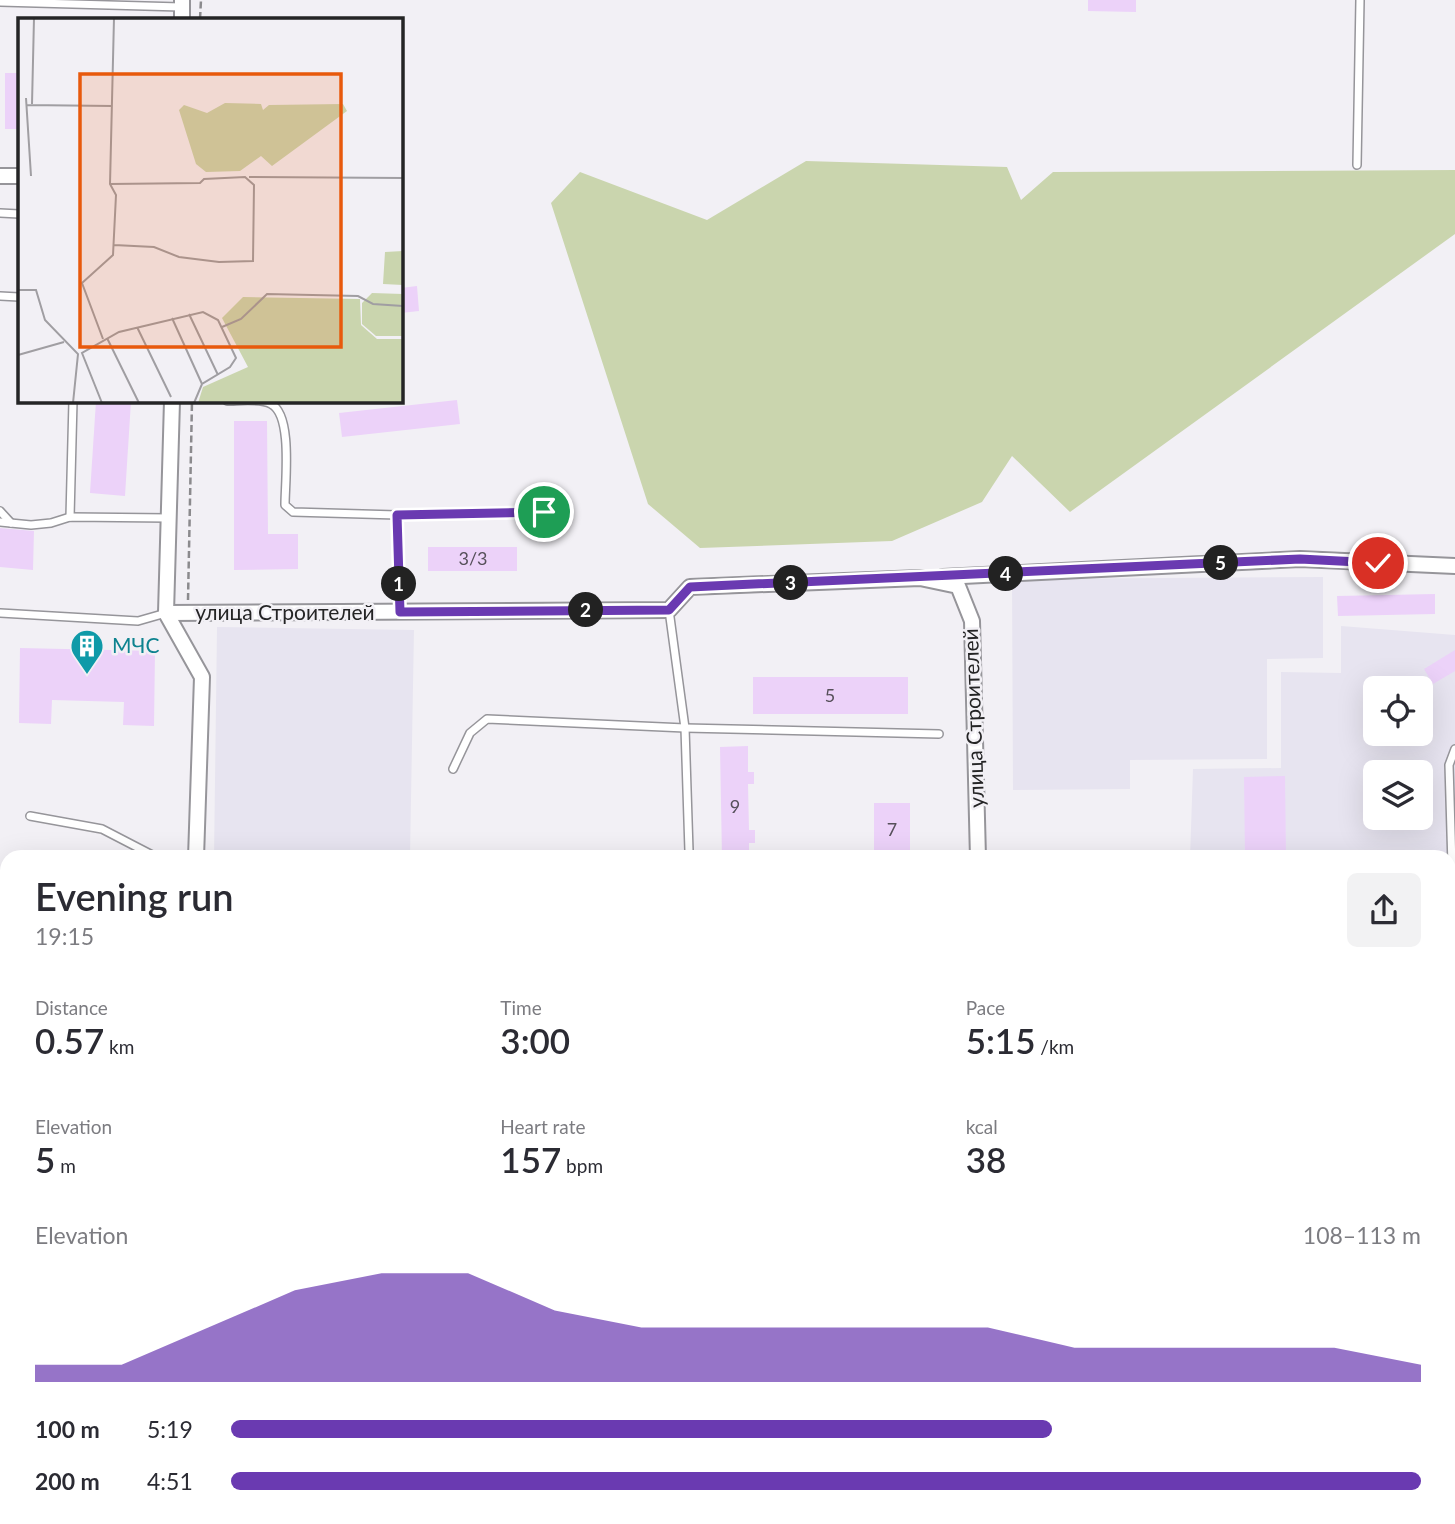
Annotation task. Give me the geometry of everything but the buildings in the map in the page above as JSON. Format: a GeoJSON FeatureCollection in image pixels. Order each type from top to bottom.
{"type":"FeatureCollection","features":[{"type":"Feature","properties":{"kind":"street"},"geometry":{"type":"LineString","coordinates":[[0,176],[18,176]]}},
{"type":"Feature","properties":{"kind":"street","name":"улица Строителей"},"geometry":{"type":"LineString","coordinates":[[172,402],[166,613],[202,677],[195,850]]}},
{"type":"Feature","properties":{"kind":"street"},"geometry":{"type":"LineString","coordinates":[[920,578],[1300,559],[1455,566]]}},
{"type":"Feature","properties":{"kind":"street","name":"улица Строителей"},"geometry":{"type":"LineString","coordinates":[[166,613],[669,610],[690,587],[920,578],[958,586],[972,621],[978,850]]}},
{"type":"Feature","properties":{"kind":"lane"},"geometry":{"type":"LineString","coordinates":[[1357,165],[1360,0]]}},
{"type":"Feature","properties":{"kind":"lane"},"geometry":{"type":"LineString","coordinates":[[0,2],[108,3],[182,9]]}},
{"type":"Feature","properties":{"kind":"lane"},"geometry":{"type":"LineString","coordinates":[[0,213],[18,214]]}},
{"type":"Feature","properties":{"kind":"lane"},"geometry":{"type":"LineString","coordinates":[[0,296],[18,297]]}},
{"type":"Feature","properties":{"kind":"lane"},"geometry":{"type":"LineString","coordinates":[[70,517],[73,402]]}},
{"type":"Feature","properties":{"kind":"lane"},"geometry":{"type":"LineString","coordinates":[[270,402],[280,411],[285,428],[285,505],[293,512],[397,515],[544,512]]}},
{"type":"Feature","properties":{"kind":"lane"},"geometry":{"type":"LineString","coordinates":[[0,511],[12,523]]}},
{"type":"Feature","properties":{"kind":"lane"},"geometry":{"type":"LineString","coordinates":[[397,515],[400,612]]}},
{"type":"Feature","properties":{"kind":"lane"},"geometry":{"type":"LineString","coordinates":[[0,522],[31,525],[70,517],[169,518]]}},
{"type":"Feature","properties":{"kind":"lane"},"geometry":{"type":"LineString","coordinates":[[669,610],[685,728],[690,850]]}},
{"type":"Feature","properties":{"kind":"lane"},"geometry":{"type":"LineString","coordinates":[[0,614],[138,621],[166,613]]}},
{"type":"Feature","properties":{"kind":"lane"},"geometry":{"type":"LineString","coordinates":[[453,769],[470,733],[487,719],[685,728],[939,734]]}},
{"type":"Feature","properties":{"kind":"lane"},"geometry":{"type":"LineString","coordinates":[[1452,850],[1449,765],[1455,749]]}},
{"type":"Feature","properties":{"kind":"lane"},"geometry":{"type":"LineString","coordinates":[[30,816],[102,829],[143,850]]}},
{"type":"Feature","properties":{"kind":"path"},"geometry":{"type":"LineString","coordinates":[[200,18],[201,0]]}},
{"type":"Feature","properties":{"kind":"path"},"geometry":{"type":"LineString","coordinates":[[188,614],[192,402]]}},
{"type":"Feature","properties":{"kind":"shaded area"},"geometry":{"type":"Polygon","coordinates":[[[1323,577],[1323,658],[1267,659],[1267,759],[1130,760],[1130,789],[1013,790],[1012,579],[1323,577]]]}},
{"type":"Feature","properties":{"kind":"shaded area"},"geometry":{"type":"Polygon","coordinates":[[[1341,626],[1455,635],[1455,850],[1190,850],[1193,769],[1281,768],[1281,672],[1341,673],[1341,626]]]}},
{"type":"Feature","properties":{"kind":"shaded area"},"geometry":{"type":"Polygon","coordinates":[[[217,627],[414,630],[410,850],[214,850],[217,627]]]}},
{"type":"Feature","properties":{"kind":"green space"},"geometry":{"type":"Polygon","coordinates":[[[806,161],[1007,167],[1021,200],[1053,172],[1455,170],[1455,234],[1070,512],[1012,456],[982,502],[892,541],[700,548],[648,504],[551,203],[580,172],[707,220],[806,161]]]}},
{"type":"Feature","properties":{"kind":"place","name":"МЧС"},"geometry":{"type":"Point","coordinates":[87,676]}},
{"type":"Feature","properties":{"kind":"route"},"geometry":{"type":"LineString","coordinates":[[544,512],[397,515],[400,612],[669,610],[690,587],[1300,559],[1378,563]]}}]}
